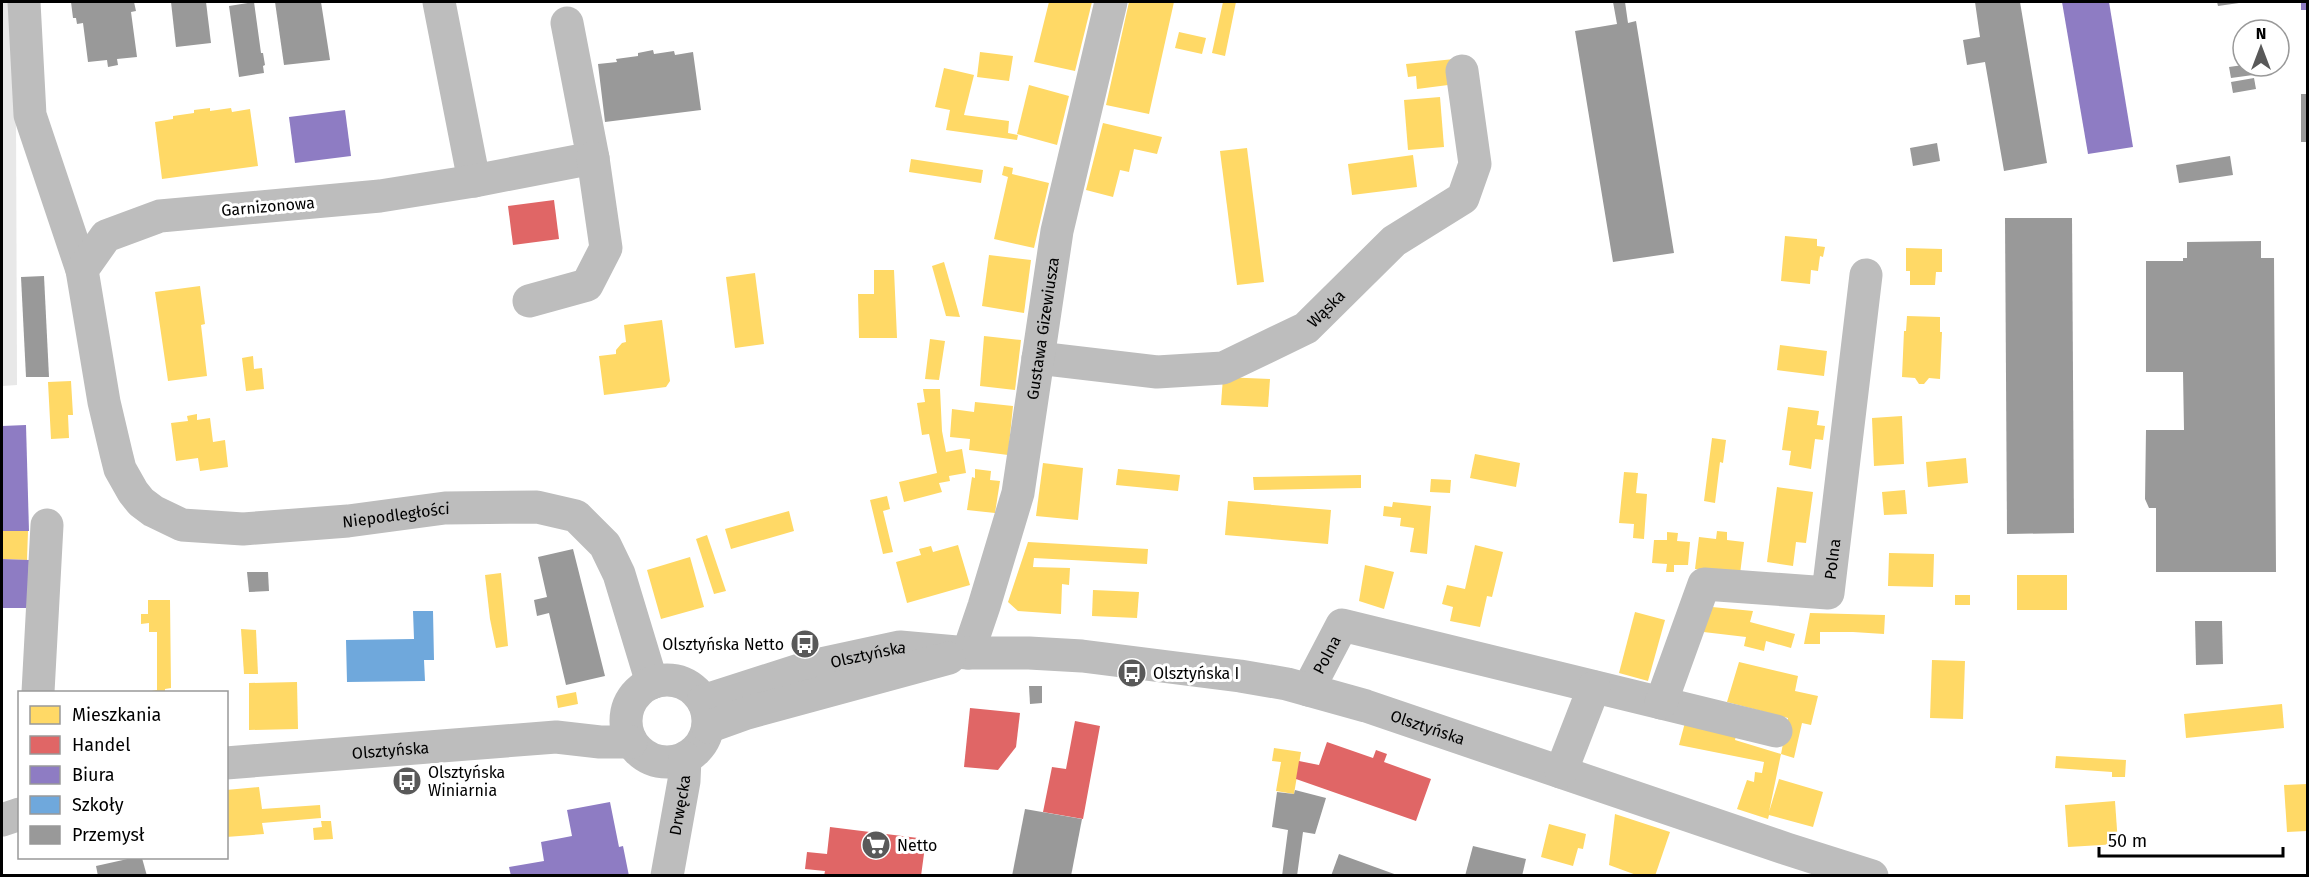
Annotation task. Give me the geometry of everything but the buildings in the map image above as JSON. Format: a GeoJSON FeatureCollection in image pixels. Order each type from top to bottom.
{"type":"FeatureCollection","features":[{"type":"Feature","properties":{"kind":"street"},"geometry":{"type":"LineString","coordinates":[[24,2],[30,115],[82,270]]}},
{"type":"Feature","properties":{"kind":"street"},"geometry":{"type":"LineString","coordinates":[[439,2],[474,182]]}},
{"type":"Feature","properties":{"kind":"street","name":"Gustawa Gizewiusza"},"geometry":{"type":"LineString","coordinates":[[968,653],[1018,493],[1057,231],[1111,2]]}},
{"type":"Feature","properties":{"kind":"street"},"geometry":{"type":"LineString","coordinates":[[529,301],[587,285],[606,248],[593,158],[567,23]]}},
{"type":"Feature","properties":{"kind":"street","name":"Wąska"},"geometry":{"type":"LineString","coordinates":[[1038,358],[1157,372],[1223,368],[1306,328],[1394,241],[1463,198],[1474,164],[1462,71]]}},
{"type":"Feature","properties":{"kind":"street","name":"Garnizonowa"},"geometry":{"type":"LineString","coordinates":[[82,270],[106,236],[160,216],[380,196],[474,182],[593,158]]}},
{"type":"Feature","properties":{"kind":"street","name":"Niepodległości"},"geometry":{"type":"LineString","coordinates":[[82,270],[104,402],[120,469],[141,502],[153,511],[182,525],[243,528],[348,521],[445,508],[537,507],[576,516],[605,545],[620,574],[652,683]]}},
{"type":"Feature","properties":{"kind":"street","name":"Polna"},"geometry":{"type":"LineString","coordinates":[[1661,704],[1704,584],[1828,593],[1866,275]]}},
{"type":"Feature","properties":{"kind":"street"},"geometry":{"type":"LineString","coordinates":[[38,691],[47,525]]}},
{"type":"Feature","properties":{"kind":"street","name":"Polna"},"geometry":{"type":"LineString","coordinates":[[1308,690],[1342,625],[1776,731]]}},
{"type":"Feature","properties":{"kind":"street","name":"Olsztyńska"},"geometry":{"type":"LineString","coordinates":[[706,714],[812,666],[900,647],[968,653],[1029,652],[1102,658],[1240,676],[1308,690],[1366,706],[1872,876]]}},
{"type":"Feature","properties":{"kind":"street"},"geometry":{"type":"LineString","coordinates":[[675,680],[686,684],[696,691],[706,714],[701,745],[672,760],[639,752],[629,728],[633,697],[652,683],[675,680]]}},
{"type":"Feature","properties":{"kind":"street"},"geometry":{"type":"LineString","coordinates":[[1561,772],[1594,687]]}},
{"type":"Feature","properties":{"kind":"street","name":"Olsztyńska"},"geometry":{"type":"LineString","coordinates":[[228,764],[556,737],[600,742],[629,728]]}},
{"type":"Feature","properties":{"kind":"street","name":"Drwęcka"},"geometry":{"type":"LineString","coordinates":[[669,863],[684,782],[672,760]]}},
{"type":"Feature","properties":{"kind":"street"},"geometry":{"type":"LineString","coordinates":[[2,820],[18,815]]}},
{"type":"Feature","properties":{"kind":"shaded area"},"geometry":{"type":"Polygon","coordinates":[[[2,2],[10,2],[16,118],[17,385],[2,386],[2,2]]]}},
{"type":"Feature","properties":{"kind":"place","name":"Olsztyńska Netto"},"geometry":{"type":"Point","coordinates":[805,644]}},
{"type":"Feature","properties":{"kind":"place","name":"Olsztyńska I"},"geometry":{"type":"Point","coordinates":[1132,673]}},
{"type":"Feature","properties":{"kind":"place","name":"Olsztyńska Winiarnia"},"geometry":{"type":"Point","coordinates":[407,781]}},
{"type":"Feature","properties":{"kind":"place","name":"Netto"},"geometry":{"type":"Point","coordinates":[876,845]}}]}
